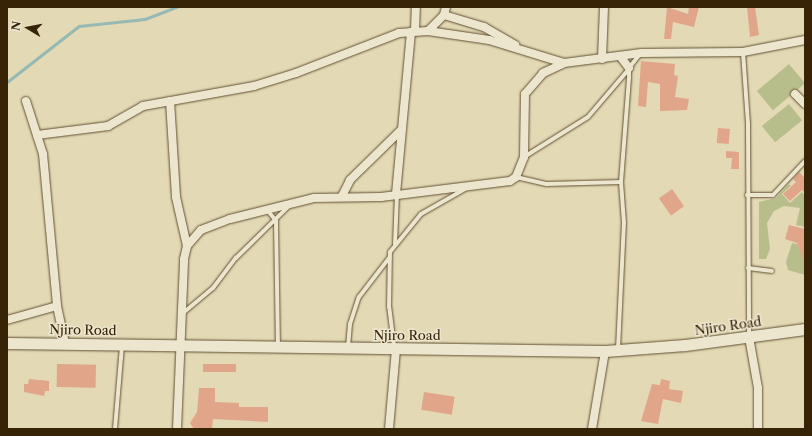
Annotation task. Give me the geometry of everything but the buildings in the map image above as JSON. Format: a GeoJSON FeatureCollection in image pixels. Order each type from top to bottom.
{"type":"FeatureCollection","features":[{"type":"Feature","properties":{"kind":"street"},"geometry":{"type":"LineString","coordinates":[[397,194],[401,130],[416,7]]}},
{"type":"Feature","properties":{"kind":"street"},"geometry":{"type":"LineString","coordinates":[[602,59],[604,7]]}},
{"type":"Feature","properties":{"kind":"street"},"geometry":{"type":"LineString","coordinates":[[428,31],[445,11],[484,27],[518,47]]}},
{"type":"Feature","properties":{"kind":"street"},"geometry":{"type":"LineString","coordinates":[[37,135],[108,126],[143,106],[254,86],[296,73],[399,33],[428,31],[518,47],[564,63]]}},
{"type":"Feature","properties":{"kind":"street"},"geometry":{"type":"LineString","coordinates":[[187,246],[207,227],[314,198],[342,196],[361,198],[502,184],[516,177],[524,157],[525,94],[543,73],[564,63],[641,53],[743,52],[805,40]]}},
{"type":"Feature","properties":{"kind":"street"},"geometry":{"type":"LineString","coordinates":[[620,56],[629,68]]}},
{"type":"Feature","properties":{"kind":"street"},"geometry":{"type":"LineString","coordinates":[[795,94],[805,104]]}},
{"type":"Feature","properties":{"kind":"street"},"geometry":{"type":"LineString","coordinates":[[26,101],[37,135],[47,181],[57,306],[65,343]]}},
{"type":"Feature","properties":{"kind":"street"},"geometry":{"type":"LineString","coordinates":[[170,101],[176,197],[187,246],[182,272],[182,347],[177,429]]}},
{"type":"Feature","properties":{"kind":"street"},"geometry":{"type":"LineString","coordinates":[[342,196],[350,180],[401,130]]}},
{"type":"Feature","properties":{"kind":"street"},"geometry":{"type":"LineString","coordinates":[[7,320],[57,306]]}},
{"type":"Feature","properties":{"kind":"street","name":"Njiro Road"},"geometry":{"type":"LineString","coordinates":[[7,343],[122,344],[182,347],[606,351],[748,337],[805,329]]}},
{"type":"Feature","properties":{"kind":"street"},"geometry":{"type":"LineString","coordinates":[[748,337],[758,388],[758,429]]}},
{"type":"Feature","properties":{"kind":"street"},"geometry":{"type":"LineString","coordinates":[[389,429],[395,349]]}},
{"type":"Feature","properties":{"kind":"street"},"geometry":{"type":"LineString","coordinates":[[592,429],[606,351]]}},
{"type":"Feature","properties":{"kind":"lane"},"geometry":{"type":"LineString","coordinates":[[743,52],[748,124],[748,337]]}},
{"type":"Feature","properties":{"kind":"lane"},"geometry":{"type":"LineString","coordinates":[[524,157],[588,117],[641,53]]}},
{"type":"Feature","properties":{"kind":"lane"},"geometry":{"type":"LineString","coordinates":[[618,349],[624,223],[621,182],[629,68]]}},
{"type":"Feature","properties":{"kind":"lane"},"geometry":{"type":"LineString","coordinates":[[747,195],[773,195],[805,161]]}},
{"type":"Feature","properties":{"kind":"lane"},"geometry":{"type":"LineString","coordinates":[[516,177],[547,184],[621,182]]}},
{"type":"Feature","properties":{"kind":"lane"},"geometry":{"type":"LineString","coordinates":[[348,349],[350,324],[359,297],[389,258],[395,244],[426,210],[468,188]]}},
{"type":"Feature","properties":{"kind":"lane"},"geometry":{"type":"LineString","coordinates":[[395,244],[397,194]]}},
{"type":"Feature","properties":{"kind":"lane"},"geometry":{"type":"LineString","coordinates":[[183,313],[213,288],[241,254],[276,221],[289,206]]}},
{"type":"Feature","properties":{"kind":"lane"},"geometry":{"type":"LineString","coordinates":[[268,211],[276,221],[278,348]]}},
{"type":"Feature","properties":{"kind":"lane"},"geometry":{"type":"LineString","coordinates":[[389,258],[395,349]]}},
{"type":"Feature","properties":{"kind":"lane"},"geometry":{"type":"LineString","coordinates":[[748,268],[772,271]]}},
{"type":"Feature","properties":{"kind":"lane"},"geometry":{"type":"LineString","coordinates":[[115,429],[122,344]]}},
{"type":"Feature","properties":{"kind":"green space"},"geometry":{"type":"Polygon","coordinates":[[[789,64],[805,83],[773,110],[757,91],[789,64]]]}},
{"type":"Feature","properties":{"kind":"green space"},"geometry":{"type":"Polygon","coordinates":[[[789,104],[802,120],[775,142],[762,126],[789,104]]]}},
{"type":"Feature","properties":{"kind":"green space"},"geometry":{"type":"Polygon","coordinates":[[[788,185],[791,185],[782,194],[790,203],[802,192],[805,196],[805,227],[796,225],[800,208],[784,206],[774,211],[767,223],[770,249],[766,259],[759,259],[759,202],[776,198],[788,185]]]}},
{"type":"Feature","properties":{"kind":"green space"},"geometry":{"type":"Polygon","coordinates":[[[792,243],[797,244],[805,259],[805,275],[788,270],[786,262],[792,243]]]}},
{"type":"Feature","properties":{"kind":"waterway"},"geometry":{"type":"LineString","coordinates":[[7,82],[79,26],[145,19],[177,7]]}}]}
